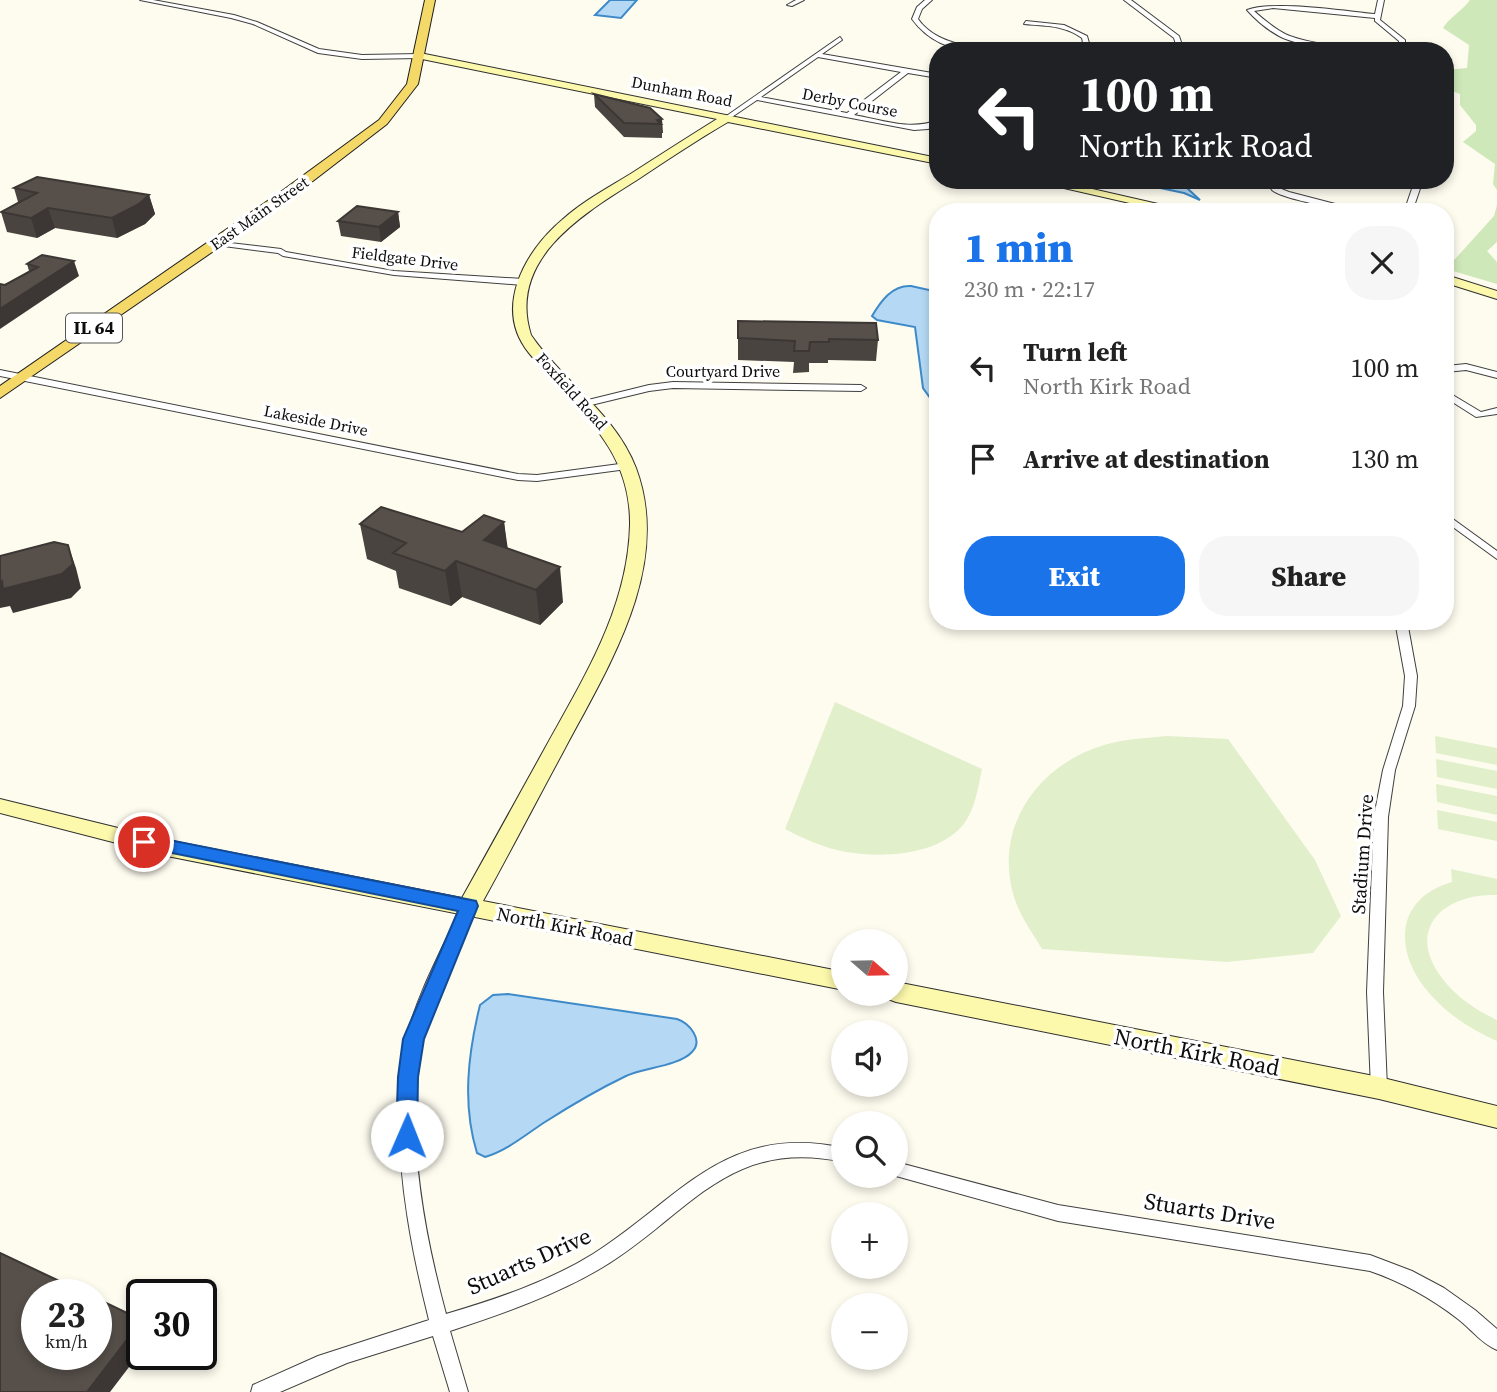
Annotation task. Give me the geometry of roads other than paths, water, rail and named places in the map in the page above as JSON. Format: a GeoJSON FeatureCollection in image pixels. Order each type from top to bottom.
{"type":"FeatureCollection","features":[{"type":"Feature","properties":{"kind":"main road","name":"East Main Street"},"geometry":{"type":"LineString","coordinates":[[0,394],[383,122],[412,83],[430,0]]}},
{"type":"Feature","properties":{"kind":"street"},"geometry":{"type":"LineString","coordinates":[[142,0],[232,16],[255,23],[318,51],[362,57],[420,56]]}},
{"type":"Feature","properties":{"kind":"street"},"geometry":{"type":"LineString","coordinates":[[790,5],[801,0]]}},
{"type":"Feature","properties":{"kind":"street"},"geometry":{"type":"LineString","coordinates":[[929,0],[916,13],[915,19],[919,26],[946,42]]}},
{"type":"Feature","properties":{"kind":"street"},"geometry":{"type":"LineString","coordinates":[[1127,0],[1177,37],[1178,42]]}},
{"type":"Feature","properties":{"kind":"street"},"geometry":{"type":"LineString","coordinates":[[1381,0],[1377,16],[1381,24],[1402,42]]}},
{"type":"Feature","properties":{"kind":"street"},"geometry":{"type":"LineString","coordinates":[[1322,42],[1288,37],[1276,32],[1250,10],[1262,4],[1281,4],[1377,16]]}},
{"type":"Feature","properties":{"kind":"street"},"geometry":{"type":"LineString","coordinates":[[1026,23],[1054,24],[1078,32],[1085,37],[1086,42]]}},
{"type":"Feature","properties":{"kind":"street","name":"Foxfield Road"},"geometry":{"type":"LineString","coordinates":[[469,906],[613,639],[631,590],[637,547],[635,502],[627,466],[605,425],[524,339],[517,311],[523,282],[548,241],[578,213],[727,118],[840,39]]}},
{"type":"Feature","properties":{"kind":"street"},"geometry":{"type":"LineString","coordinates":[[817,55],[929,75]]}},
{"type":"Feature","properties":{"kind":"street","name":"Dunham Road"},"geometry":{"type":"LineString","coordinates":[[420,56],[929,159]]}},
{"type":"Feature","properties":{"kind":"street"},"geometry":{"type":"LineString","coordinates":[[848,116],[906,71]]}},
{"type":"Feature","properties":{"kind":"street","name":"Derby Course"},"geometry":{"type":"LineString","coordinates":[[755,97],[914,128],[929,127]]}},
{"type":"Feature","properties":{"kind":"street"},"geometry":{"type":"LineString","coordinates":[[1078,189],[1144,203]]}},
{"type":"Feature","properties":{"kind":"street"},"geometry":{"type":"LineString","coordinates":[[1275,189],[1324,203]]}},
{"type":"Feature","properties":{"kind":"street","name":"Fieldgate Drive"},"geometry":{"type":"LineString","coordinates":[[216,243],[274,256],[283,254],[394,273],[523,282]]}},
{"type":"Feature","properties":{"kind":"street"},"geometry":{"type":"LineString","coordinates":[[1454,282],[1497,295]]}},
{"type":"Feature","properties":{"kind":"street"},"geometry":{"type":"LineString","coordinates":[[1454,368],[1466,367],[1497,375]]}},
{"type":"Feature","properties":{"kind":"street","name":"Lakeside Drive"},"geometry":{"type":"LineString","coordinates":[[0,373],[518,477],[537,478],[627,466]]}},
{"type":"Feature","properties":{"kind":"street","name":"Courtyard Drive"},"geometry":{"type":"LineString","coordinates":[[587,403],[649,387],[673,385],[861,388]]}},
{"type":"Feature","properties":{"kind":"street"},"geometry":{"type":"LineString","coordinates":[[1454,399],[1479,415],[1497,411]]}},
{"type":"Feature","properties":{"kind":"street"},"geometry":{"type":"LineString","coordinates":[[1454,523],[1497,556]]}},
{"type":"Feature","properties":{"kind":"street","name":"Stadium Drive"},"geometry":{"type":"LineString","coordinates":[[1379,1088],[1375,992],[1381,817],[1389,770],[1409,706],[1411,676],[1403,630]]}},
{"type":"Feature","properties":{"kind":"street","name":"North Kirk Road"},"geometry":{"type":"LineString","coordinates":[[0,806],[167,848],[831,978]]}},
{"type":"Feature","properties":{"kind":"street"},"geometry":{"type":"LineString","coordinates":[[458,1392],[438,1325],[418,1234],[406,1156],[408,1077],[414,1039],[469,906]]}},
{"type":"Feature","properties":{"kind":"street","name":"North Kirk Road"},"geometry":{"type":"LineString","coordinates":[[908,994],[1379,1088],[1497,1117]]}},
{"type":"Feature","properties":{"kind":"street","name":"Stuarts Drive"},"geometry":{"type":"LineString","coordinates":[[260,1392],[317,1365],[551,1284],[608,1254],[718,1172],[736,1163],[785,1150],[831,1153]]}},
{"type":"Feature","properties":{"kind":"street","name":"Stuarts Drive"},"geometry":{"type":"LineString","coordinates":[[908,1173],[1058,1213],[1370,1263],[1401,1272],[1435,1291],[1497,1341]]}},
{"type":"Feature","properties":{"kind":"water"},"geometry":{"type":"Polygon","coordinates":[[[610,0],[637,0],[621,18],[595,15],[610,0]]]}},
{"type":"Feature","properties":{"kind":"water"},"geometry":{"type":"Polygon","coordinates":[[[1165,189],[1188,189],[1200,200],[1165,189]]]}},
{"type":"Feature","properties":{"kind":"water"},"geometry":{"type":"Polygon","coordinates":[[[904,286],[929,290],[929,396],[923,388],[915,327],[877,320],[872,316],[883,300],[904,286]]]}},
{"type":"Feature","properties":{"kind":"water"},"geometry":{"type":"Polygon","coordinates":[[[508,994],[677,1019],[694,1032],[695,1047],[679,1061],[633,1073],[605,1086],[509,1146],[485,1157],[477,1153],[469,1116],[468,1079],[472,1042],[480,1005],[493,995],[508,994]]]}}]}
